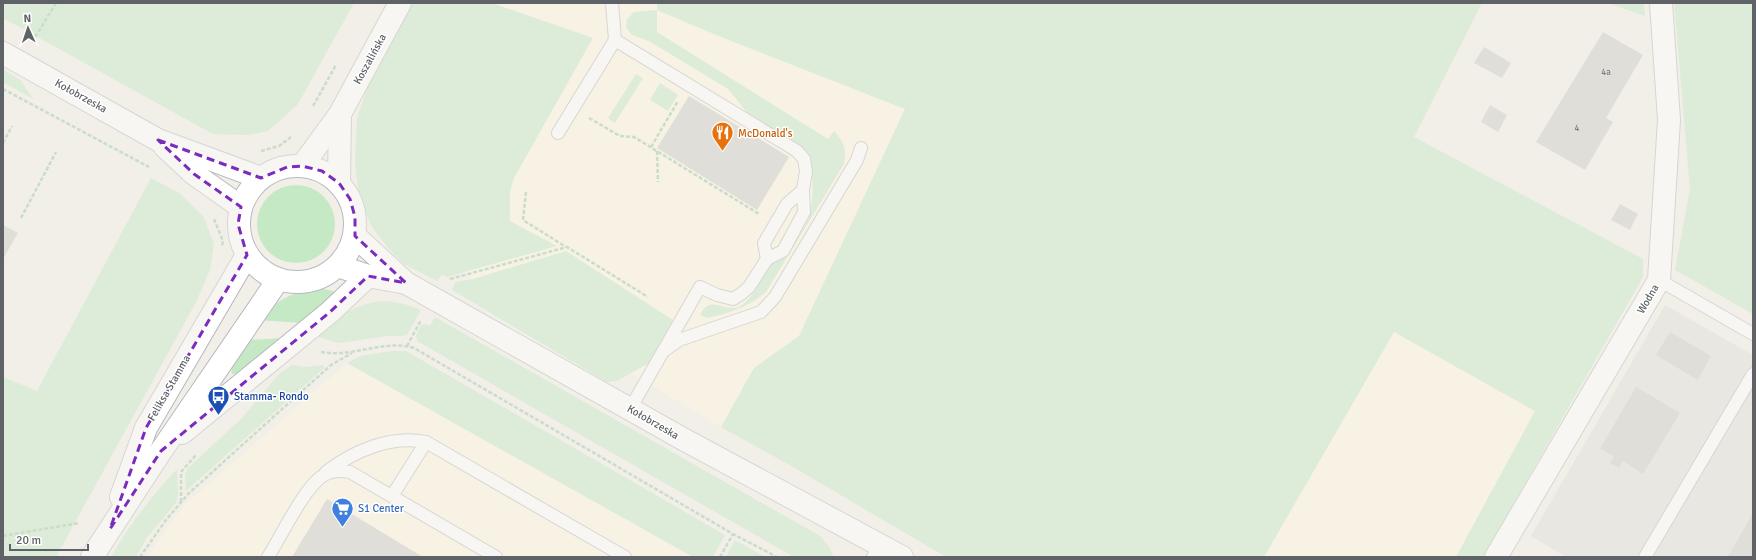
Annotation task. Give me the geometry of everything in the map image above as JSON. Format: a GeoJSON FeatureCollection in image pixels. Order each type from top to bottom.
{"type":"FeatureCollection","features":[{"type":"Feature","properties":{"kind":"street","name":"Koszalińska"},"geometry":{"type":"LineString","coordinates":[[302,166],[340,114],[400,3]]}},
{"type":"Feature","properties":{"kind":"street","name":"Wodna"},"geometry":{"type":"LineString","coordinates":[[1496,557],[1659,280],[1669,120],[1661,3]]}},
{"type":"Feature","properties":{"kind":"street","name":"Kołobrzeska"},"geometry":{"type":"LineString","coordinates":[[11,57],[158,140],[261,178]]}},
{"type":"Feature","properties":{"kind":"street","name":"Koszalińska"},"geometry":{"type":"LineString","coordinates":[[339,183],[340,114]]}},
{"type":"Feature","properties":{"kind":"street","name":"Kołobrzeska"},"geometry":{"type":"LineString","coordinates":[[158,140],[194,174],[241,207]]}},
{"type":"Feature","properties":{"kind":"street"},"geometry":{"type":"LineString","coordinates":[[287,166],[302,166],[322,171],[339,183],[350,199],[355,217],[355,236],[349,252],[338,266],[325,276],[310,282],[294,283],[278,280],[260,270],[246,255],[240,240],[238,224],[241,207],[249,191],[261,178],[287,166]]}},
{"type":"Feature","properties":{"kind":"street","name":"Kołobrzeska"},"geometry":{"type":"LineString","coordinates":[[355,236],[406,283],[690,443],[876,551],[902,557]]}},
{"type":"Feature","properties":{"kind":"street","name":"Feliksa Stamma"},"geometry":{"type":"LineString","coordinates":[[110,529],[146,428],[246,255]]}},
{"type":"Feature","properties":{"kind":"street","name":"Kołobrzeska"},"geometry":{"type":"LineString","coordinates":[[338,266],[368,276],[406,283]]}},
{"type":"Feature","properties":{"kind":"street","name":"Feliksa Stamma"},"geometry":{"type":"LineString","coordinates":[[161,451],[330,312],[368,276]]}},
{"type":"Feature","properties":{"kind":"street","name":"Feliksa Stamma"},"geometry":{"type":"LineString","coordinates":[[92,557],[161,451],[278,280]]}},
{"type":"Feature","properties":{"kind":"lane"},"geometry":{"type":"LineString","coordinates":[[558,133],[615,40],[612,3]]}},
{"type":"Feature","properties":{"kind":"lane"},"geometry":{"type":"LineString","coordinates":[[615,40],[797,151],[804,160],[806,171],[803,190],[804,212],[783,251],[767,260],[749,287],[733,299],[717,295],[700,287],[630,409]]}},
{"type":"Feature","properties":{"kind":"lane"},"geometry":{"type":"LineString","coordinates":[[663,352],[679,340],[761,312],[779,291],[857,160],[861,148]]}},
{"type":"Feature","properties":{"kind":"lane"},"geometry":{"type":"LineString","coordinates":[[767,260],[764,244],[787,204],[803,190]]}},
{"type":"Feature","properties":{"kind":"lane"},"geometry":{"type":"LineString","coordinates":[[1659,280],[1753,334]]}},
{"type":"Feature","properties":{"kind":"lane"},"geometry":{"type":"LineString","coordinates":[[1646,557],[1753,374]]}},
{"type":"Feature","properties":{"kind":"lane"},"geometry":{"type":"LineString","coordinates":[[268,557],[308,491],[321,476],[338,463],[379,444],[412,441],[426,442],[625,557]]}},
{"type":"Feature","properties":{"kind":"lane"},"geometry":{"type":"LineString","coordinates":[[392,496],[426,442]]}},
{"type":"Feature","properties":{"kind":"lane"},"geometry":{"type":"LineString","coordinates":[[321,476],[335,471],[350,472],[496,557]]}},
{"type":"Feature","properties":{"kind":"path"},"geometry":{"type":"LineString","coordinates":[[11,57],[56,3]]}},
{"type":"Feature","properties":{"kind":"path"},"geometry":{"type":"LineString","coordinates":[[309,113],[339,60]]}},
{"type":"Feature","properties":{"kind":"path"},"geometry":{"type":"LineString","coordinates":[[3,89],[152,168]]}},
{"type":"Feature","properties":{"kind":"path"},"geometry":{"type":"LineString","coordinates":[[650,147],[682,94]]}},
{"type":"Feature","properties":{"kind":"path"},"geometry":{"type":"LineString","coordinates":[[573,108],[620,136],[634,137],[762,216]]}},
{"type":"Feature","properties":{"kind":"path"},"geometry":{"type":"LineString","coordinates":[[3,143],[12,126]]}},
{"type":"Feature","properties":{"kind":"path"},"geometry":{"type":"LineString","coordinates":[[256,152],[279,146],[294,135]]}},
{"type":"Feature","properties":{"kind":"path"},"geometry":{"type":"LineString","coordinates":[[657,151],[658,182]]}},
{"type":"Feature","properties":{"kind":"path"},"geometry":{"type":"LineString","coordinates":[[21,218],[56,152]]}},
{"type":"Feature","properties":{"kind":"path"},"geometry":{"type":"LineString","coordinates":[[526,192],[523,220],[648,298]]}},
{"type":"Feature","properties":{"kind":"path"},"geometry":{"type":"LineString","coordinates":[[210,213],[223,241],[222,248]]}},
{"type":"Feature","properties":{"kind":"path"},"geometry":{"type":"LineString","coordinates":[[407,346],[433,298],[445,280],[567,247]]}},
{"type":"Feature","properties":{"kind":"path"},"geometry":{"type":"LineString","coordinates":[[318,351],[334,354],[389,346],[407,346],[414,348],[734,534],[777,557]]}},
{"type":"Feature","properties":{"kind":"path"},"geometry":{"type":"LineString","coordinates":[[140,557],[166,520],[189,493],[331,365],[354,352]]}},
{"type":"Feature","properties":{"kind":"path"},"geometry":{"type":"LineString","coordinates":[[3,536],[79,523]]}},
{"type":"Feature","properties":{"kind":"path"},"geometry":{"type":"LineString","coordinates":[[720,557],[734,534]]}},
{"type":"Feature","properties":{"kind":"highlighted area"},"geometry":{"type":"Polygon","coordinates":[[[158,140],[261,178],[287,167],[302,166],[322,171],[339,183],[350,199],[355,217],[355,236],[406,283],[368,276],[330,312],[161,451],[110,529],[146,428],[247,255],[238,224],[241,207],[194,174],[158,140]]]}},
{"type":"Feature","properties":{"kind":"shaded area"},"geometry":{"type":"Polygon","coordinates":[[[471,3],[657,3],[657,10],[721,37],[905,109],[799,336],[754,368],[721,427],[473,279],[464,272],[471,3]]]}},
{"type":"Feature","properties":{"kind":"shaded area"},"geometry":{"type":"Polygon","coordinates":[[[1665,305],[1753,355],[1753,557],[1566,557],[1531,536],[1665,305]]]}},
{"type":"Feature","properties":{"kind":"shaded area"},"geometry":{"type":"Polygon","coordinates":[[[1394,332],[1535,411],[1456,557],[1264,557],[1394,332]]]}},
{"type":"Feature","properties":{"kind":"shaded area"},"geometry":{"type":"Polygon","coordinates":[[[347,363],[693,557],[148,557],[170,523],[187,503],[347,363]]]}},
{"type":"Feature","properties":{"kind":"green space"},"geometry":{"type":"Polygon","coordinates":[[[3,3],[354,3],[298,104],[268,131],[249,135],[213,134],[3,18],[3,3]]]}},
{"type":"Feature","properties":{"kind":"green space"},"geometry":{"type":"Polygon","coordinates":[[[413,3],[492,3],[593,38],[514,178],[510,192],[510,221],[557,246],[447,277],[442,274],[437,281],[404,264],[388,248],[372,227],[359,198],[355,161],[357,118],[367,89],[413,3]]]}},
{"type":"Feature","properties":{"kind":"green space"},"geometry":{"type":"Polygon","coordinates":[[[657,3],[1482,3],[1414,137],[1643,259],[1643,277],[1483,557],[1456,557],[1535,411],[1394,332],[1264,557],[946,557],[788,464],[721,427],[754,368],[799,336],[905,109],[721,37],[657,10],[657,3]]]}},
{"type":"Feature","properties":{"kind":"green space"},"geometry":{"type":"Polygon","coordinates":[[[1608,3],[1644,3],[1645,16],[1608,3]]]}},
{"type":"Feature","properties":{"kind":"green space"},"geometry":{"type":"Polygon","coordinates":[[[1674,3],[1753,3],[1753,314],[1675,270],[1690,189],[1674,3]]]}},
{"type":"Feature","properties":{"kind":"green space"},"geometry":{"type":"Polygon","coordinates":[[[657,10],[657,32],[828,139],[834,131],[845,150],[844,164],[766,292],[752,302],[738,309],[707,318],[700,315],[704,308],[709,305],[736,308],[742,305],[754,292],[768,267],[785,255],[796,241],[806,224],[811,210],[812,173],[810,159],[750,116],[728,89],[649,41],[632,35],[626,27],[627,19],[634,12],[657,10]]]}},
{"type":"Feature","properties":{"kind":"green space"},"geometry":{"type":"Polygon","coordinates":[[[3,69],[21,81],[33,99],[3,82],[3,69]]]}},
{"type":"Feature","properties":{"kind":"green space"},"geometry":{"type":"Polygon","coordinates":[[[636,74],[643,78],[615,123],[608,118],[636,74]]]}},
{"type":"Feature","properties":{"kind":"green space"},"geometry":{"type":"Polygon","coordinates":[[[660,83],[678,95],[668,111],[650,100],[660,83]]]}},
{"type":"Feature","properties":{"kind":"green space"},"geometry":{"type":"Polygon","coordinates":[[[151,178],[179,193],[203,216],[214,243],[210,270],[196,302],[56,557],[3,557],[3,377],[37,391],[151,178]]]}},
{"type":"Feature","properties":{"kind":"green space"},"geometry":{"type":"Polygon","coordinates":[[[296,185],[311,188],[323,197],[332,209],[335,224],[332,239],[323,251],[311,260],[296,263],[281,260],[269,251],[260,239],[257,224],[260,209],[269,197],[281,188],[296,185]]]}},
{"type":"Feature","properties":{"kind":"green space"},"geometry":{"type":"Polygon","coordinates":[[[566,251],[673,320],[649,363],[617,381],[607,382],[452,290],[455,282],[473,279],[566,251]]]}},
{"type":"Feature","properties":{"kind":"green space"},"geometry":{"type":"Polygon","coordinates":[[[324,289],[337,292],[302,323],[258,320],[273,306],[287,297],[313,290],[324,289]]]}},
{"type":"Feature","properties":{"kind":"green space"},"geometry":{"type":"Polygon","coordinates":[[[382,301],[412,306],[421,310],[407,335],[388,336],[339,343],[315,336],[353,309],[382,301]]]}},
{"type":"Feature","properties":{"kind":"green space"},"geometry":{"type":"Polygon","coordinates":[[[435,317],[820,536],[829,547],[834,557],[794,557],[417,341],[416,335],[421,325],[426,324],[430,326],[435,317]]]}},
{"type":"Feature","properties":{"kind":"green space"},"geometry":{"type":"Polygon","coordinates":[[[285,338],[240,374],[232,374],[231,367],[247,340],[285,338]]]}},
{"type":"Feature","properties":{"kind":"green space"},"geometry":{"type":"Polygon","coordinates":[[[392,351],[406,351],[725,535],[713,557],[693,557],[347,363],[360,356],[392,351]]]}},
{"type":"Feature","properties":{"kind":"green space"},"geometry":{"type":"Polygon","coordinates":[[[292,365],[305,367],[323,365],[324,368],[186,491],[185,475],[188,468],[242,418],[280,373],[292,365]]]}},
{"type":"Feature","properties":{"kind":"green space"},"geometry":{"type":"Polygon","coordinates":[[[177,469],[178,496],[176,503],[148,536],[136,557],[111,557],[141,511],[177,469]]]}},
{"type":"Feature","properties":{"kind":"green space"},"geometry":{"type":"Polygon","coordinates":[[[735,540],[765,557],[726,557],[735,540]]]}},
{"type":"Feature","properties":{"kind":"building"},"geometry":{"type":"Polygon","coordinates":[[[1603,32],[1643,55],[1606,118],[1613,122],[1585,170],[1536,142],[1603,32]]]}},
{"type":"Feature","properties":{"kind":"building"},"geometry":{"type":"Polygon","coordinates":[[[1484,47],[1511,63],[1502,78],[1474,63],[1484,47]]]}},
{"type":"Feature","properties":{"kind":"building","name":"McDonald's"},"geometry":{"type":"Polygon","coordinates":[[[689,96],[789,157],[757,210],[657,148],[689,96]]]}},
{"type":"Feature","properties":{"kind":"building"},"geometry":{"type":"Polygon","coordinates":[[[1490,105],[1507,115],[1498,132],[1481,122],[1490,105]]]}},
{"type":"Feature","properties":{"kind":"building"},"geometry":{"type":"Polygon","coordinates":[[[1620,204],[1638,214],[1630,230],[1611,220],[1620,204]]]}},
{"type":"Feature","properties":{"kind":"building"},"geometry":{"type":"Polygon","coordinates":[[[3,225],[18,233],[3,259],[3,225]]]}},
{"type":"Feature","properties":{"kind":"building"},"geometry":{"type":"Polygon","coordinates":[[[1670,332],[1711,356],[1698,380],[1656,355],[1670,332]]]}},
{"type":"Feature","properties":{"kind":"building"},"geometry":{"type":"Polygon","coordinates":[[[1636,387],[1680,413],[1643,474],[1623,461],[1619,468],[1610,463],[1614,456],[1600,449],[1636,387]]]}},
{"type":"Feature","properties":{"kind":"building","name":"S1 Center"},"geometry":{"type":"Polygon","coordinates":[[[327,499],[423,557],[292,557],[327,499]]]}},
{"type":"Feature","properties":{"kind":"building"},"geometry":{"type":"Polygon","coordinates":[[[1753,513],[1753,557],[1727,557],[1730,553],[1753,513]]]}},
{"type":"Feature","properties":{"kind":"place","name":"McDonald's"},"geometry":{"type":"Point","coordinates":[723,152]}},
{"type":"Feature","properties":{"kind":"place","name":"Stamma- Rondo"},"geometry":{"type":"Point","coordinates":[219,416]}},
{"type":"Feature","properties":{"kind":"place","name":"S1 Center"},"geometry":{"type":"Point","coordinates":[342,528]}}]}
